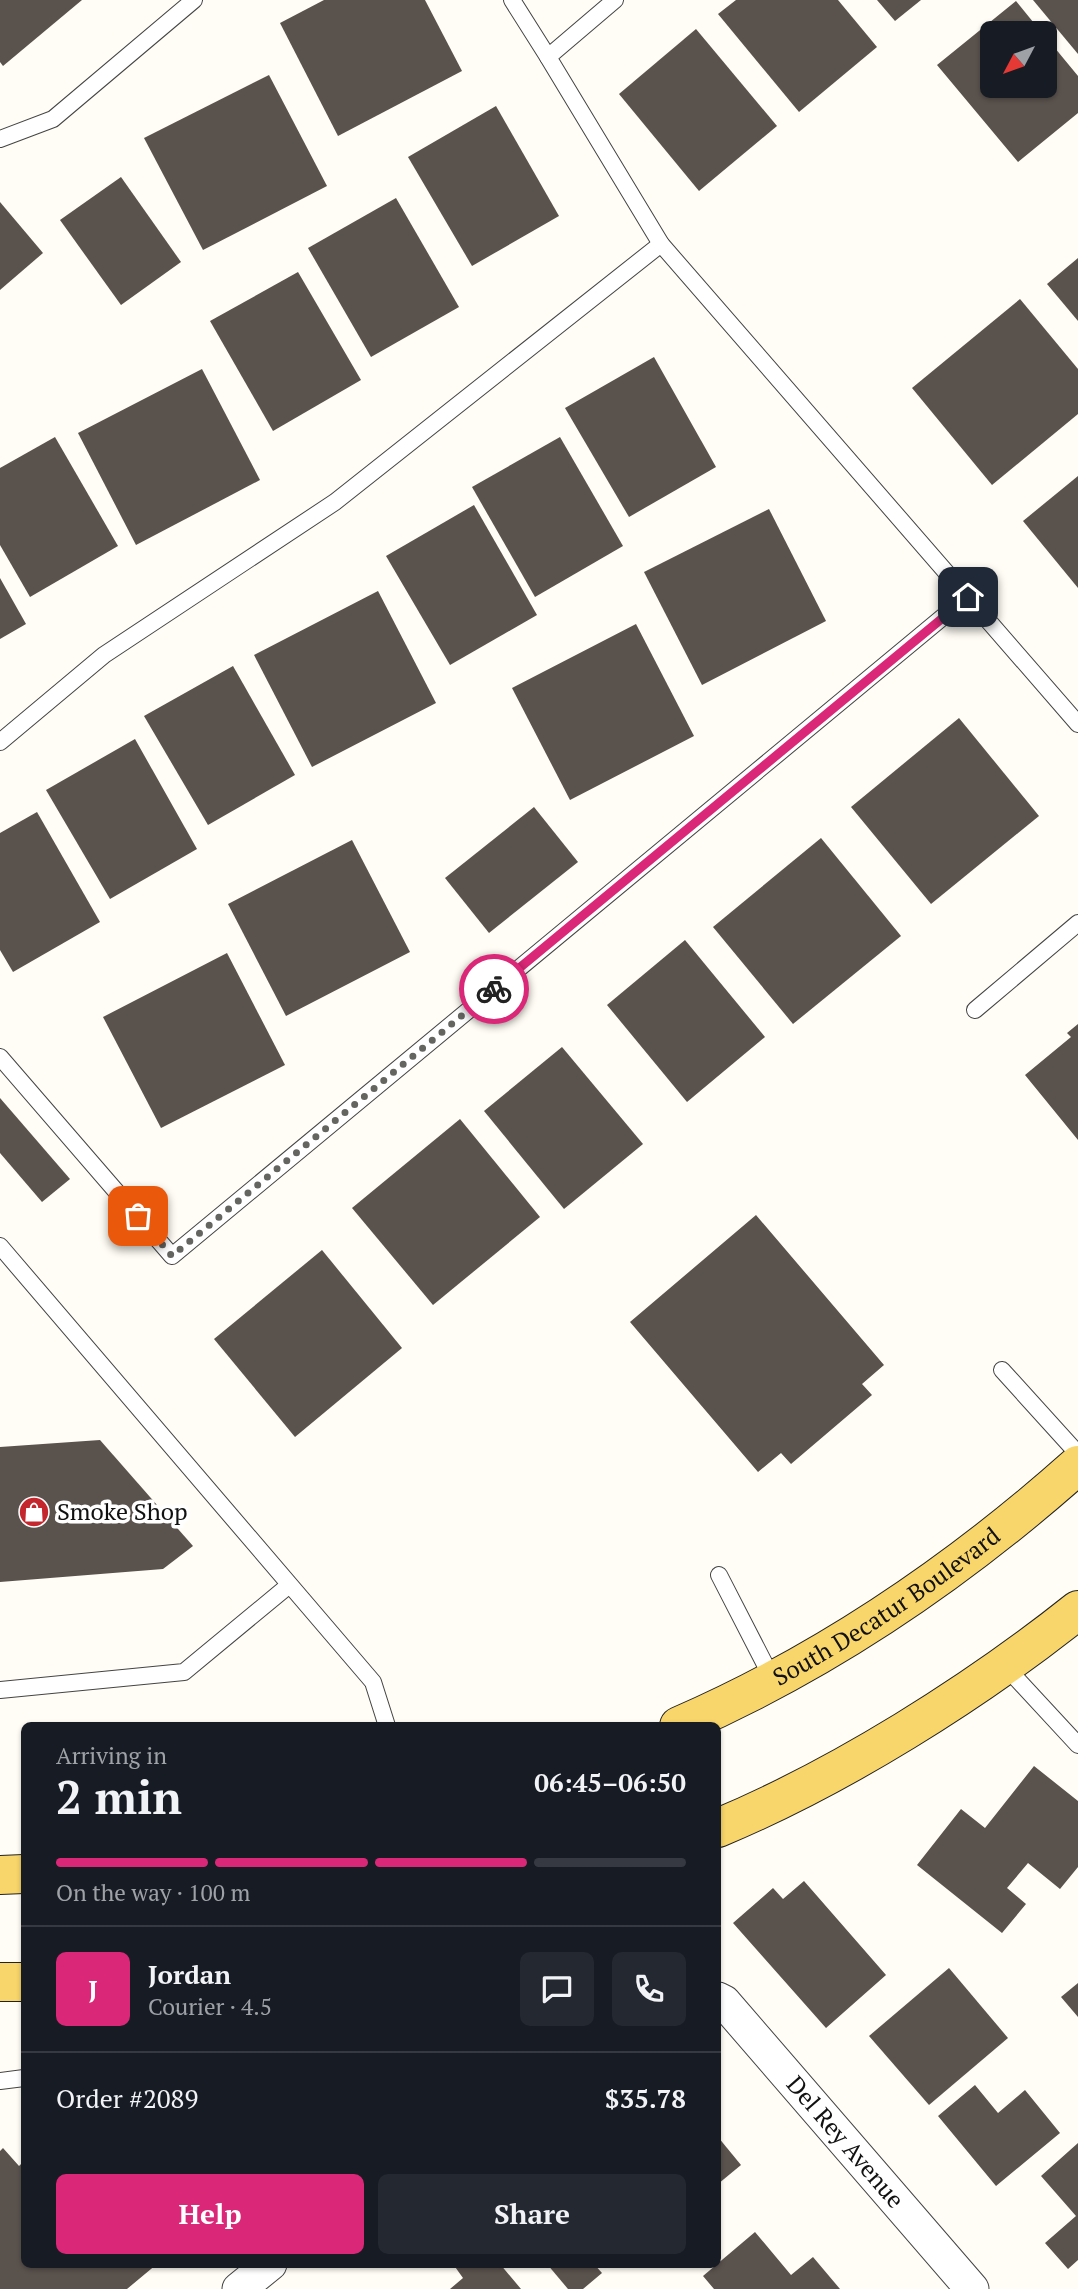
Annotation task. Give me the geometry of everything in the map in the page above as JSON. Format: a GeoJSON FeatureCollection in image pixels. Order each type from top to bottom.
{"type":"FeatureCollection","features":[{"type":"Feature","properties":{"kind":"main road","name":"South Decatur Boulevard"},"geometry":{"type":"LineString","coordinates":[[687,1722],[773,1680],[913,1596],[982,1547],[1078,1465]]}},
{"type":"Feature","properties":{"kind":"main road"},"geometry":{"type":"LineString","coordinates":[[721,1826],[934,1712],[1004,1665],[1078,1610]]}},
{"type":"Feature","properties":{"kind":"main road"},"geometry":{"type":"LineString","coordinates":[[0,1875],[21,1874]]}},
{"type":"Feature","properties":{"kind":"main road"},"geometry":{"type":"LineString","coordinates":[[0,1982],[21,1982]]}},
{"type":"Feature","properties":{"kind":"street","name":"Del Rey Avenue"},"geometry":{"type":"LineString","coordinates":[[721,2002],[972,2289]]}},
{"type":"Feature","properties":{"kind":"street"},"geometry":{"type":"LineString","coordinates":[[239,2289],[265,2268]]}},
{"type":"Feature","properties":{"kind":"lane"},"geometry":{"type":"LineString","coordinates":[[0,139],[53,119],[194,0]]}},
{"type":"Feature","properties":{"kind":"lane"},"geometry":{"type":"LineString","coordinates":[[512,0],[661,244],[1078,724]]}},
{"type":"Feature","properties":{"kind":"lane"},"geometry":{"type":"LineString","coordinates":[[548,57],[615,0]]}},
{"type":"Feature","properties":{"kind":"lane"},"geometry":{"type":"LineString","coordinates":[[0,742],[104,655],[335,502],[661,244]]}},
{"type":"Feature","properties":{"kind":"lane"},"geometry":{"type":"LineString","coordinates":[[0,1057],[172,1256],[968,597]]}},
{"type":"Feature","properties":{"kind":"lane"},"geometry":{"type":"LineString","coordinates":[[975,1010],[1078,923]]}},
{"type":"Feature","properties":{"kind":"lane"},"geometry":{"type":"LineString","coordinates":[[0,1247],[373,1682],[386,1722]]}},
{"type":"Feature","properties":{"kind":"lane"},"geometry":{"type":"LineString","coordinates":[[1002,1370],[1078,1454]]}},
{"type":"Feature","properties":{"kind":"lane"},"geometry":{"type":"LineString","coordinates":[[719,1575],[773,1680]]}},
{"type":"Feature","properties":{"kind":"lane"},"geometry":{"type":"LineString","coordinates":[[0,1690],[184,1672],[288,1586]]}},
{"type":"Feature","properties":{"kind":"lane"},"geometry":{"type":"LineString","coordinates":[[1004,1665],[1078,1745]]}},
{"type":"Feature","properties":{"kind":"lane"},"geometry":{"type":"LineString","coordinates":[[0,2081],[21,2078]]}},
{"type":"Feature","properties":{"kind":"building"},"geometry":{"type":"Polygon","coordinates":[[[0,0],[82,0],[3,66],[0,62],[0,0]]]}},
{"type":"Feature","properties":{"kind":"building"},"geometry":{"type":"Polygon","coordinates":[[[324,0],[425,0],[462,71],[338,136],[280,23],[324,0]]]}},
{"type":"Feature","properties":{"kind":"building"},"geometry":{"type":"Polygon","coordinates":[[[736,0],[838,0],[877,47],[799,112],[718,14],[736,0]]]}},
{"type":"Feature","properties":{"kind":"building"},"geometry":{"type":"Polygon","coordinates":[[[877,0],[921,0],[895,21],[877,0]]]}},
{"type":"Feature","properties":{"kind":"building"},"geometry":{"type":"Polygon","coordinates":[[[1033,0],[1078,0],[1078,54],[1057,29],[1057,21],[1050,21],[1033,0]]]}},
{"type":"Feature","properties":{"kind":"building"},"geometry":{"type":"Polygon","coordinates":[[[1016,1],[1032,21],[991,21],[1016,1]]]}},
{"type":"Feature","properties":{"kind":"building"},"geometry":{"type":"Polygon","coordinates":[[[696,29],[777,126],[699,191],[619,94],[696,29]]]}},
{"type":"Feature","properties":{"kind":"building"},"geometry":{"type":"Polygon","coordinates":[[[980,30],[980,98],[1057,98],[1057,51],[1078,76],[1078,113],[1018,162],[937,65],[980,30]]]}},
{"type":"Feature","properties":{"kind":"building"},"geometry":{"type":"Polygon","coordinates":[[[269,75],[327,186],[203,250],[144,138],[269,75]]]}},
{"type":"Feature","properties":{"kind":"building"},"geometry":{"type":"Polygon","coordinates":[[[496,106],[559,216],[472,266],[408,157],[496,106]]]}},
{"type":"Feature","properties":{"kind":"building"},"geometry":{"type":"Polygon","coordinates":[[[121,177],[181,262],[121,305],[60,220],[121,177]]]}},
{"type":"Feature","properties":{"kind":"building"},"geometry":{"type":"Polygon","coordinates":[[[396,198],[459,307],[371,357],[308,248],[396,198]]]}},
{"type":"Feature","properties":{"kind":"building"},"geometry":{"type":"Polygon","coordinates":[[[0,202],[43,253],[0,290],[0,202]]]}},
{"type":"Feature","properties":{"kind":"building"},"geometry":{"type":"Polygon","coordinates":[[[1078,258],[1078,321],[1047,284],[1078,258]]]}},
{"type":"Feature","properties":{"kind":"building"},"geometry":{"type":"Polygon","coordinates":[[[298,272],[361,380],[273,431],[210,321],[298,272]]]}},
{"type":"Feature","properties":{"kind":"building"},"geometry":{"type":"Polygon","coordinates":[[[1020,299],[1078,369],[1078,414],[992,485],[912,388],[1020,299]]]}},
{"type":"Feature","properties":{"kind":"building"},"geometry":{"type":"Polygon","coordinates":[[[654,357],[716,467],[629,517],[565,408],[654,357]]]}},
{"type":"Feature","properties":{"kind":"building"},"geometry":{"type":"Polygon","coordinates":[[[202,369],[260,480],[136,545],[78,433],[202,369]]]}},
{"type":"Feature","properties":{"kind":"building"},"geometry":{"type":"Polygon","coordinates":[[[55,437],[118,546],[30,597],[0,545],[0,468],[55,437]]]}},
{"type":"Feature","properties":{"kind":"building"},"geometry":{"type":"Polygon","coordinates":[[[560,437],[623,546],[535,597],[472,487],[560,437]]]}},
{"type":"Feature","properties":{"kind":"building"},"geometry":{"type":"Polygon","coordinates":[[[1078,476],[1078,588],[1023,521],[1078,476]]]}},
{"type":"Feature","properties":{"kind":"building"},"geometry":{"type":"Polygon","coordinates":[[[474,505],[537,615],[450,665],[386,556],[474,505]]]}},
{"type":"Feature","properties":{"kind":"building"},"geometry":{"type":"Polygon","coordinates":[[[769,509],[826,621],[702,685],[644,572],[769,509]]]}},
{"type":"Feature","properties":{"kind":"building"},"geometry":{"type":"Polygon","coordinates":[[[0,578],[26,624],[0,639],[0,578]]]}},
{"type":"Feature","properties":{"kind":"building"},"geometry":{"type":"Polygon","coordinates":[[[378,591],[436,703],[312,767],[254,655],[378,591]]]}},
{"type":"Feature","properties":{"kind":"building"},"geometry":{"type":"Polygon","coordinates":[[[636,624],[694,736],[570,800],[512,688],[636,624]]]}},
{"type":"Feature","properties":{"kind":"building"},"geometry":{"type":"Polygon","coordinates":[[[233,666],[295,775],[208,825],[144,716],[233,666]]]}},
{"type":"Feature","properties":{"kind":"building"},"geometry":{"type":"Polygon","coordinates":[[[959,718],[1039,816],[931,904],[851,807],[959,718]]]}},
{"type":"Feature","properties":{"kind":"building"},"geometry":{"type":"Polygon","coordinates":[[[135,739],[197,849],[110,899],[46,790],[135,739]]]}},
{"type":"Feature","properties":{"kind":"building"},"geometry":{"type":"Polygon","coordinates":[[[534,807],[578,862],[489,933],[445,878],[534,807]]]}},
{"type":"Feature","properties":{"kind":"building"},"geometry":{"type":"Polygon","coordinates":[[[37,812],[100,922],[13,972],[0,950],[0,833],[37,812]]]}},
{"type":"Feature","properties":{"kind":"building"},"geometry":{"type":"Polygon","coordinates":[[[821,838],[901,936],[793,1024],[713,927],[821,838]]]}},
{"type":"Feature","properties":{"kind":"building"},"geometry":{"type":"Polygon","coordinates":[[[352,840],[410,952],[286,1016],[228,904],[352,840]]]}},
{"type":"Feature","properties":{"kind":"building"},"geometry":{"type":"Polygon","coordinates":[[[685,940],[765,1037],[687,1102],[607,1005],[685,940]]]}},
{"type":"Feature","properties":{"kind":"building"},"geometry":{"type":"Polygon","coordinates":[[[227,953],[285,1065],[161,1128],[103,1017],[227,953]]]}},
{"type":"Feature","properties":{"kind":"building"},"geometry":{"type":"Polygon","coordinates":[[[1078,1024],[1078,1140],[1025,1075],[1071,1037],[1067,1033],[1078,1024]]]}},
{"type":"Feature","properties":{"kind":"building"},"geometry":{"type":"Polygon","coordinates":[[[562,1047],[643,1144],[564,1209],[484,1111],[562,1047]]]}},
{"type":"Feature","properties":{"kind":"building"},"geometry":{"type":"Polygon","coordinates":[[[0,1098],[70,1179],[42,1202],[0,1153],[0,1098]]]}},
{"type":"Feature","properties":{"kind":"building"},"geometry":{"type":"Polygon","coordinates":[[[460,1119],[540,1217],[433,1305],[352,1208],[460,1119]]]}},
{"type":"Feature","properties":{"kind":"building"},"geometry":{"type":"Polygon","coordinates":[[[756,1215],[884,1365],[862,1384],[872,1395],[791,1464],[781,1453],[758,1472],[630,1322],[756,1215]]]}},
{"type":"Feature","properties":{"kind":"building"},"geometry":{"type":"Polygon","coordinates":[[[322,1250],[402,1348],[295,1437],[214,1339],[322,1250]]]}},
{"type":"Feature","properties":{"kind":"building"},"geometry":{"type":"Polygon","coordinates":[[[100,1440],[193,1546],[163,1569],[0,1582],[0,1447],[100,1440]]]}},
{"type":"Feature","properties":{"kind":"building"},"geometry":{"type":"Polygon","coordinates":[[[1034,1766],[1078,1801],[1078,1867],[1060,1889],[1028,1863],[1007,1888],[1026,1904],[1002,1933],[917,1865],[961,1809],[985,1828],[1034,1766]]]}},
{"type":"Feature","properties":{"kind":"building"},"geometry":{"type":"Polygon","coordinates":[[[804,1881],[886,1975],[826,2028],[733,1923],[773,1888],[783,1899],[804,1881]]]}},
{"type":"Feature","properties":{"kind":"building"},"geometry":{"type":"Polygon","coordinates":[[[949,1968],[1008,2038],[929,2105],[869,2036],[949,1968]]]}},
{"type":"Feature","properties":{"kind":"building"},"geometry":{"type":"Polygon","coordinates":[[[1078,1983],[1078,2017],[1061,1997],[1078,1983]]]}},
{"type":"Feature","properties":{"kind":"building"},"geometry":{"type":"Polygon","coordinates":[[[975,2085],[998,2113],[1025,2090],[1060,2133],[996,2186],[938,2116],[975,2085]]]}},
{"type":"Feature","properties":{"kind":"building"},"geometry":{"type":"Polygon","coordinates":[[[721,2141],[741,2165],[721,2182],[721,2141]]]}},
{"type":"Feature","properties":{"kind":"building"},"geometry":{"type":"Polygon","coordinates":[[[1078,2143],[1078,2260],[1068,2269],[1045,2243],[1076,2216],[1041,2176],[1078,2143]]]}},
{"type":"Feature","properties":{"kind":"building"},"geometry":{"type":"Polygon","coordinates":[[[3,2148],[19,2166],[21,2164],[21,2268],[152,2268],[127,2289],[0,2289],[0,2151],[3,2148]]]}},
{"type":"Feature","properties":{"kind":"building"},"geometry":{"type":"Polygon","coordinates":[[[755,2232],[791,2275],[813,2257],[840,2289],[714,2289],[703,2276],[712,2268],[721,2268],[721,2261],[755,2232]]]}},
{"type":"Feature","properties":{"kind":"building"},"geometry":{"type":"Polygon","coordinates":[[[456,2268],[503,2268],[521,2289],[450,2289],[463,2278],[456,2268]]]}},
{"type":"Feature","properties":{"kind":"building"},"geometry":{"type":"Polygon","coordinates":[[[550,2268],[598,2268],[602,2273],[583,2289],[568,2289],[550,2268]]]}},
{"type":"Feature","properties":{"kind":"way so far"},"geometry":{"type":"LineString","coordinates":[[138,1216],[172,1256],[494,989]]}},
{"type":"Feature","properties":{"kind":"place","name":"Smoke Shop"},"geometry":{"type":"Point","coordinates":[34,1512]}},
{"type":"Feature","properties":{"kind":"route"},"geometry":{"type":"LineString","coordinates":[[494,989],[968,597]]}}]}
